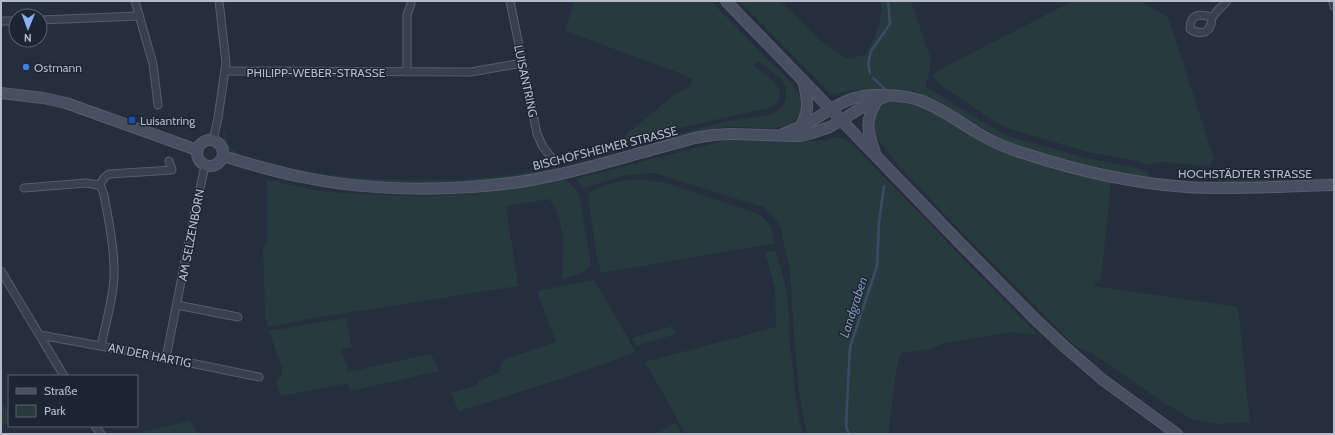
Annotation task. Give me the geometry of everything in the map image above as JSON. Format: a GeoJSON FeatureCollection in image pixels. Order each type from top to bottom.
{"type":"FeatureCollection","features":[{"type":"Feature","properties":{"kind":"street"},"geometry":{"type":"LineString","coordinates":[[135,1],[153,64],[158,105]]}},
{"type":"Feature","properties":{"kind":"street"},"geometry":{"type":"LineString","coordinates":[[213,140],[218,118],[226,56],[218,1]]}},
{"type":"Feature","properties":{"kind":"street","name":"LUISANTRING"},"geometry":{"type":"LineString","coordinates":[[510,1],[537,134],[543,147],[552,158]]}},
{"type":"Feature","properties":{"kind":"street"},"geometry":{"type":"LineString","coordinates":[[726,1],[966,250],[1066,348],[1114,388],[1177,434]]}},
{"type":"Feature","properties":{"kind":"street"},"geometry":{"type":"LineString","coordinates":[[1212,18],[1227,1]]}},
{"type":"Feature","properties":{"kind":"street"},"geometry":{"type":"LineString","coordinates":[[1333,1],[1334,6]]}},
{"type":"Feature","properties":{"kind":"street"},"geometry":{"type":"LineString","coordinates":[[407,72],[407,15],[411,4]]}},
{"type":"Feature","properties":{"kind":"street"},"geometry":{"type":"LineString","coordinates":[[48,20],[139,16]]}},
{"type":"Feature","properties":{"kind":"street","name":"PHILIPP-WEBER-STRASSE"},"geometry":{"type":"LineString","coordinates":[[225,71],[471,72],[522,63]]}},
{"type":"Feature","properties":{"kind":"street"},"geometry":{"type":"LineString","coordinates":[[800,127],[805,118],[808,105],[803,80]]}},
{"type":"Feature","properties":{"kind":"street"},"geometry":{"type":"LineString","coordinates":[[1,93],[43,98],[66,104],[197,150]]}},
{"type":"Feature","properties":{"kind":"street","name":"HOCHSTÄDTER STRASSE"},"geometry":{"type":"LineString","coordinates":[[830,108],[861,96],[901,96],[920,100],[948,114],[977,133],[1004,146],[1056,164],[1103,176],[1150,183],[1194,187],[1229,188],[1334,185]]}},
{"type":"Feature","properties":{"kind":"street"},"geometry":{"type":"LineString","coordinates":[[842,121],[861,108],[886,96]]}},
{"type":"Feature","properties":{"kind":"street"},"geometry":{"type":"LineString","coordinates":[[875,155],[868,128],[868,122],[869,115],[876,102]]}},
{"type":"Feature","properties":{"kind":"street","name":"BISCHOFSHEIMER STRASSE"},"geometry":{"type":"LineString","coordinates":[[781,135],[800,127],[830,108]]}},
{"type":"Feature","properties":{"kind":"street","name":"BISCHOFSHEIMER STRASSE"},"geometry":{"type":"LineString","coordinates":[[223,156],[287,174],[321,181],[395,187],[469,187],[512,183],[562,174],[695,138],[713,135],[746,134],[800,136],[823,130],[842,121]]}},
{"type":"Feature","properties":{"kind":"street"},"geometry":{"type":"LineString","coordinates":[[213,140],[222,148],[223,156],[218,163],[205,166],[198,160],[197,150],[201,143],[213,140]]}},
{"type":"Feature","properties":{"kind":"street"},"geometry":{"type":"LineString","coordinates":[[99,185],[109,174],[172,170],[169,161]]}},
{"type":"Feature","properties":{"kind":"street","name":"AM SELZENBORN"},"geometry":{"type":"LineString","coordinates":[[166,358],[205,166]]}},
{"type":"Feature","properties":{"kind":"street"},"geometry":{"type":"LineString","coordinates":[[24,188],[86,183],[99,185],[103,190],[112,245],[114,268],[101,346]]}},
{"type":"Feature","properties":{"kind":"street"},"geometry":{"type":"LineString","coordinates":[[1,271],[63,375]]}},
{"type":"Feature","properties":{"kind":"street"},"geometry":{"type":"LineString","coordinates":[[177,305],[238,317]]}},
{"type":"Feature","properties":{"kind":"street","name":"AN DER HARTIG"},"geometry":{"type":"LineString","coordinates":[[40,335],[259,377]]}},
{"type":"Feature","properties":{"kind":"green space"},"geometry":{"type":"Polygon","coordinates":[[[574,1],[711,1],[791,83],[800,98],[802,107],[799,116],[793,122],[776,127],[726,127],[663,140],[661,139],[723,122],[773,114],[782,108],[786,99],[786,88],[781,78],[758,61],[753,66],[771,79],[779,89],[780,95],[778,101],[772,107],[623,141],[624,136],[674,95],[691,86],[692,80],[685,75],[565,31],[574,1]]]}},
{"type":"Feature","properties":{"kind":"green space"},"geometry":{"type":"Polygon","coordinates":[[[739,1],[780,1],[820,40],[847,59],[866,55],[880,22],[882,8],[881,1],[911,1],[931,60],[926,87],[1008,136],[1086,158],[1141,169],[1148,173],[1150,179],[1110,173],[1023,148],[1006,141],[915,91],[854,90],[832,95],[739,1]]]}},
{"type":"Feature","properties":{"kind":"green space"},"geometry":{"type":"Polygon","coordinates":[[[1073,1],[1139,1],[1168,17],[1214,159],[1208,166],[1163,162],[1147,165],[1141,162],[1085,151],[1010,129],[995,122],[938,83],[933,76],[939,70],[1073,1]]]}},
{"type":"Feature","properties":{"kind":"green space"},"geometry":{"type":"Polygon","coordinates":[[[900,99],[928,107],[984,142],[1001,150],[1083,176],[1111,182],[1101,278],[1093,286],[1238,307],[1250,422],[1217,424],[1192,419],[1164,403],[1092,353],[1076,347],[951,221],[898,165],[878,139],[874,128],[873,119],[876,109],[882,103],[900,99]]]}},
{"type":"Feature","properties":{"kind":"green space"},"geometry":{"type":"Polygon","coordinates":[[[223,132],[225,132],[226,140],[229,146],[241,155],[240,157],[227,147],[224,141],[223,132]]]}},
{"type":"Feature","properties":{"kind":"green space"},"geometry":{"type":"Polygon","coordinates":[[[833,137],[845,139],[856,148],[1038,335],[1012,332],[944,343],[931,349],[901,353],[897,365],[888,434],[807,434],[800,400],[794,338],[790,270],[780,226],[772,215],[763,207],[655,173],[625,175],[584,188],[576,179],[722,141],[824,141],[833,137]]]}},
{"type":"Feature","properties":{"kind":"green space"},"geometry":{"type":"Polygon","coordinates":[[[245,156],[316,173],[387,180],[459,180],[520,174],[560,167],[562,169],[530,175],[466,182],[400,184],[336,179],[304,174],[244,158],[245,156]]]}},
{"type":"Feature","properties":{"kind":"green space"},"geometry":{"type":"Polygon","coordinates":[[[1334,178],[1334,182],[1221,184],[1218,180],[1334,178]]]}},
{"type":"Feature","properties":{"kind":"green space"},"geometry":{"type":"Polygon","coordinates":[[[563,179],[574,188],[578,193],[580,200],[591,264],[586,270],[574,276],[562,279],[563,236],[557,210],[549,199],[506,206],[518,286],[314,318],[268,327],[265,317],[263,245],[267,245],[267,180],[325,192],[427,197],[480,193],[563,179]]]}},
{"type":"Feature","properties":{"kind":"green space"},"geometry":{"type":"Polygon","coordinates":[[[642,179],[668,184],[756,213],[770,225],[775,243],[601,273],[595,247],[588,195],[592,191],[605,185],[621,181],[642,179]]]}},
{"type":"Feature","properties":{"kind":"green space"},"geometry":{"type":"Polygon","coordinates":[[[776,251],[788,301],[789,333],[796,400],[802,434],[686,434],[645,362],[776,327],[775,288],[765,252],[776,251]]]}},
{"type":"Feature","properties":{"kind":"green space"},"geometry":{"type":"Polygon","coordinates":[[[594,280],[636,352],[567,377],[459,411],[451,393],[478,385],[478,381],[499,373],[503,360],[556,342],[537,291],[594,280]]]}},
{"type":"Feature","properties":{"kind":"green space"},"geometry":{"type":"Polygon","coordinates":[[[346,318],[352,347],[341,349],[348,372],[431,354],[439,371],[351,391],[349,383],[280,396],[276,382],[281,375],[282,367],[269,331],[346,318]]]}},
{"type":"Feature","properties":{"kind":"green space"},"geometry":{"type":"Polygon","coordinates":[[[673,326],[676,334],[636,346],[632,338],[673,326]]]}},
{"type":"Feature","properties":{"kind":"green space"},"geometry":{"type":"Polygon","coordinates":[[[1,401],[8,412],[8,422],[1,426],[1,401]]]}},
{"type":"Feature","properties":{"kind":"green space"},"geometry":{"type":"Polygon","coordinates":[[[190,421],[197,434],[134,434],[190,421]]]}},
{"type":"Feature","properties":{"kind":"green space"},"geometry":{"type":"Polygon","coordinates":[[[675,422],[681,434],[655,434],[662,431],[675,422]]]}},
{"type":"Feature","properties":{"kind":"waterway","name":"Landgraben"},"geometry":{"type":"LineString","coordinates":[[870,73],[868,64],[871,51],[890,24],[888,1]]}},
{"type":"Feature","properties":{"kind":"waterway","name":"Landgraben"},"geometry":{"type":"LineString","coordinates":[[873,78],[887,91]]}},
{"type":"Feature","properties":{"kind":"waterway","name":"Landgraben"},"geometry":{"type":"LineString","coordinates":[[849,434],[846,426],[850,347],[877,266],[879,222],[884,186]]}},
{"type":"Feature","properties":{"kind":"place","name":"Ostmann"},"geometry":{"type":"Point","coordinates":[26,67]}},
{"type":"Feature","properties":{"kind":"place","name":"Luisantring"},"geometry":{"type":"Point","coordinates":[132,120]}}]}
